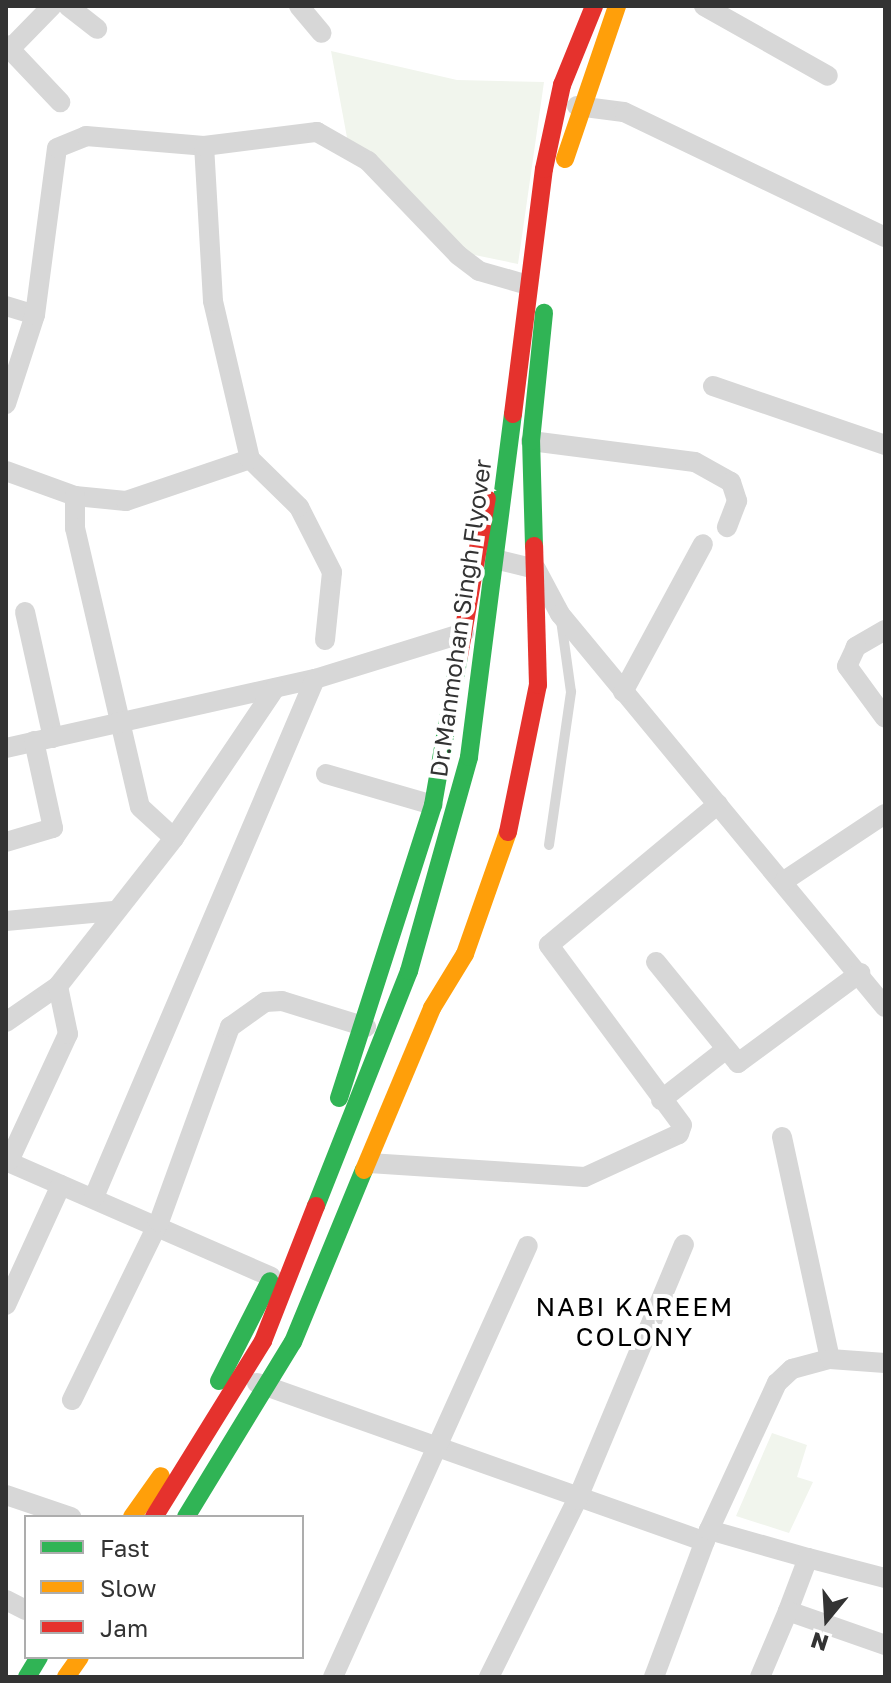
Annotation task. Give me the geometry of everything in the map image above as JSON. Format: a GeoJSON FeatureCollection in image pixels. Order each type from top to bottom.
{"type":"FeatureCollection","features":[{"type":"Feature","properties":{"kind":"main road"},"geometry":{"type":"LineString","coordinates":[[133,1515],[229,1364],[271,1277],[366,1027],[433,805],[464,633],[473,554],[505,426],[521,283],[558,77],[587,6]]}},
{"type":"Feature","properties":{"kind":"main road","name":"Dr.Manmohan Singh Flyover"},"geometry":{"type":"LineString","coordinates":[[155,1515],[263,1341],[409,971],[469,757],[544,169],[562,85],[594,6]]}},
{"type":"Feature","properties":{"kind":"main road","name":"Dr.Manmohan Singh Flyover"},"geometry":{"type":"LineString","coordinates":[[174,1515],[296,1308],[380,1102],[484,778],[545,235],[568,111],[608,6]]}},
{"type":"Feature","properties":{"kind":"main road"},"geometry":{"type":"LineString","coordinates":[[187,1515],[267,1389],[369,1163],[432,1008],[465,954],[500,870],[538,685],[531,441],[552,233],[577,106],[617,6]]}},
{"type":"Feature","properties":{"kind":"main road"},"geometry":{"type":"LineString","coordinates":[[27,1677],[38,1659]]}},
{"type":"Feature","properties":{"kind":"main road"},"geometry":{"type":"LineString","coordinates":[[50,1677],[62,1659]]}},
{"type":"Feature","properties":{"kind":"main road"},"geometry":{"type":"LineString","coordinates":[[66,1677],[79,1659]]}},
{"type":"Feature","properties":{"kind":"main road"},"geometry":{"type":"LineString","coordinates":[[84,1677],[96,1659]]}},
{"type":"Feature","properties":{"kind":"street"},"geometry":{"type":"LineString","coordinates":[[52,6],[8,47],[60,102]]}},
{"type":"Feature","properties":{"kind":"street"},"geometry":{"type":"LineString","coordinates":[[68,6],[97,29]]}},
{"type":"Feature","properties":{"kind":"street"},"geometry":{"type":"LineString","coordinates":[[299,6],[322,33]]}},
{"type":"Feature","properties":{"kind":"street"},"geometry":{"type":"LineString","coordinates":[[704,6],[828,76]]}},
{"type":"Feature","properties":{"kind":"street"},"geometry":{"type":"LineString","coordinates":[[577,106],[624,112],[885,237]]}},
{"type":"Feature","properties":{"kind":"street"},"geometry":{"type":"LineString","coordinates":[[7,397],[35,315],[50,163],[65,140],[204,146],[317,132],[368,161],[458,255],[479,271],[521,283]]}},
{"type":"Feature","properties":{"kind":"street"},"geometry":{"type":"LineString","coordinates":[[204,146],[213,301],[250,459],[299,507],[332,572],[325,640]]}},
{"type":"Feature","properties":{"kind":"street"},"geometry":{"type":"LineString","coordinates":[[6,306],[35,315]]}},
{"type":"Feature","properties":{"kind":"street"},"geometry":{"type":"LineString","coordinates":[[713,386],[885,445]]}},
{"type":"Feature","properties":{"kind":"street"},"geometry":{"type":"LineString","coordinates":[[531,441],[695,462],[731,482],[737,501],[727,527]]}},
{"type":"Feature","properties":{"kind":"street"},"geometry":{"type":"LineString","coordinates":[[6,471],[75,496],[126,501],[250,459]]}},
{"type":"Feature","properties":{"kind":"street"},"geometry":{"type":"LineString","coordinates":[[75,496],[75,528],[140,807],[174,838]]}},
{"type":"Feature","properties":{"kind":"street"},"geometry":{"type":"LineString","coordinates":[[623,692],[703,544]]}},
{"type":"Feature","properties":{"kind":"street"},"geometry":{"type":"LineString","coordinates":[[473,554],[536,569],[560,614],[784,881],[885,1007]]}},
{"type":"Feature","properties":{"kind":"street"},"geometry":{"type":"LineString","coordinates":[[6,842],[53,828],[25,612]]}},
{"type":"Feature","properties":{"kind":"street"},"geometry":{"type":"LineString","coordinates":[[885,630],[856,647],[847,666],[885,718]]}},
{"type":"Feature","properties":{"kind":"street"},"geometry":{"type":"LineString","coordinates":[[6,748],[315,679],[464,633]]}},
{"type":"Feature","properties":{"kind":"street"},"geometry":{"type":"LineString","coordinates":[[94,1197],[315,679]]}},
{"type":"Feature","properties":{"kind":"street"},"geometry":{"type":"LineString","coordinates":[[6,1022],[58,986],[174,838],[275,688]]}},
{"type":"Feature","properties":{"kind":"street"},"geometry":{"type":"LineString","coordinates":[[326,774],[433,805]]}},
{"type":"Feature","properties":{"kind":"street"},"geometry":{"type":"LineString","coordinates":[[369,1163],[585,1177],[679,1134],[682,1125],[549,945],[718,804]]}},
{"type":"Feature","properties":{"kind":"street"},"geometry":{"type":"LineString","coordinates":[[784,881],[882,823]]}},
{"type":"Feature","properties":{"kind":"street"},"geometry":{"type":"LineString","coordinates":[[6,921],[114,911]]}},
{"type":"Feature","properties":{"kind":"street"},"geometry":{"type":"LineString","coordinates":[[656,962],[725,1050],[743,1062],[860,973]]}},
{"type":"Feature","properties":{"kind":"street"},"geometry":{"type":"LineString","coordinates":[[58,986],[68,1034],[7,1161],[159,1222],[271,1277]]}},
{"type":"Feature","properties":{"kind":"street"},"geometry":{"type":"LineString","coordinates":[[72,1400],[159,1222],[230,1027],[265,1002],[282,1001],[366,1027]]}},
{"type":"Feature","properties":{"kind":"street"},"geometry":{"type":"LineString","coordinates":[[661,1100],[725,1050]]}},
{"type":"Feature","properties":{"kind":"street"},"geometry":{"type":"LineString","coordinates":[[782,1137],[830,1359]]}},
{"type":"Feature","properties":{"kind":"street"},"geometry":{"type":"LineString","coordinates":[[6,1305],[61,1185]]}},
{"type":"Feature","properties":{"kind":"street"},"geometry":{"type":"LineString","coordinates":[[489,1677],[577,1500],[684,1244]]}},
{"type":"Feature","properties":{"kind":"street"},"geometry":{"type":"LineString","coordinates":[[333,1677],[528,1246]]}},
{"type":"Feature","properties":{"kind":"street"},"geometry":{"type":"LineString","coordinates":[[654,1677],[707,1536],[777,1383],[792,1369],[830,1359],[885,1363]]}},
{"type":"Feature","properties":{"kind":"street"},"geometry":{"type":"LineString","coordinates":[[229,1364],[267,1389],[577,1500],[707,1536],[885,1578]]}},
{"type":"Feature","properties":{"kind":"street"},"geometry":{"type":"LineString","coordinates":[[6,1495],[65,1515]]}},
{"type":"Feature","properties":{"kind":"street"},"geometry":{"type":"LineString","coordinates":[[760,1677],[808,1558]]}},
{"type":"Feature","properties":{"kind":"street"},"geometry":{"type":"LineString","coordinates":[[6,1600],[24,1609]]}},
{"type":"Feature","properties":{"kind":"street"},"geometry":{"type":"LineString","coordinates":[[788,1611],[885,1645]]}},
{"type":"Feature","properties":{"kind":"lane"},"geometry":{"type":"LineString","coordinates":[[549,845],[571,692],[560,614]]}},
{"type":"Feature","properties":{"kind":"shaded area"},"geometry":{"type":"Polygon","coordinates":[[[331,51],[457,80],[544,82],[518,264],[465,253],[348,143],[331,51]]]}},
{"type":"Feature","properties":{"kind":"shaded area"},"geometry":{"type":"Polygon","coordinates":[[[772,1433],[807,1445],[797,1477],[813,1482],[789,1533],[736,1516],[772,1433]]]}},
{"type":"Feature","properties":{"kind":"traffic: fast"},"geometry":{"type":"LineString","coordinates":[[534,546],[531,441],[544,313]]}},
{"type":"Feature","properties":{"kind":"traffic: fast"},"geometry":{"type":"LineString","coordinates":[[316,1206],[409,971],[469,757],[513,414]]}},
{"type":"Feature","properties":{"kind":"traffic: fast"},"geometry":{"type":"LineString","coordinates":[[339,1098],[433,805],[459,656]]}},
{"type":"Feature","properties":{"kind":"traffic: fast"},"geometry":{"type":"LineString","coordinates":[[187,1515],[293,1342],[364,1170]]}},
{"type":"Feature","properties":{"kind":"traffic: fast"},"geometry":{"type":"LineString","coordinates":[[219,1381],[270,1281]]}},
{"type":"Feature","properties":{"kind":"traffic: fast"},"geometry":{"type":"LineString","coordinates":[[27,1677],[38,1659]]}},
{"type":"Feature","properties":{"kind":"traffic: slow"},"geometry":{"type":"LineString","coordinates":[[565,159],[617,6]]}},
{"type":"Feature","properties":{"kind":"traffic: slow"},"geometry":{"type":"LineString","coordinates":[[364,1170],[432,1008],[465,954],[508,832]]}},
{"type":"Feature","properties":{"kind":"traffic: slow"},"geometry":{"type":"LineString","coordinates":[[133,1515],[161,1476]]}},
{"type":"Feature","properties":{"kind":"traffic: slow"},"geometry":{"type":"LineString","coordinates":[[66,1677],[79,1659]]}},
{"type":"Feature","properties":{"kind":"traffic: jam"},"geometry":{"type":"LineString","coordinates":[[513,414],[544,169],[562,85],[594,6]]}},
{"type":"Feature","properties":{"kind":"traffic: jam"},"geometry":{"type":"LineString","coordinates":[[459,656],[487,498]]}},
{"type":"Feature","properties":{"kind":"traffic: jam"},"geometry":{"type":"LineString","coordinates":[[508,832],[538,685],[534,546]]}},
{"type":"Feature","properties":{"kind":"traffic: jam"},"geometry":{"type":"LineString","coordinates":[[155,1515],[263,1341],[316,1206]]}},
{"type":"Feature","properties":{"kind":"district","name":"NABI KAREEM COLONY"},"geometry":{"type":"Point","coordinates":[635,1322]}}]}
